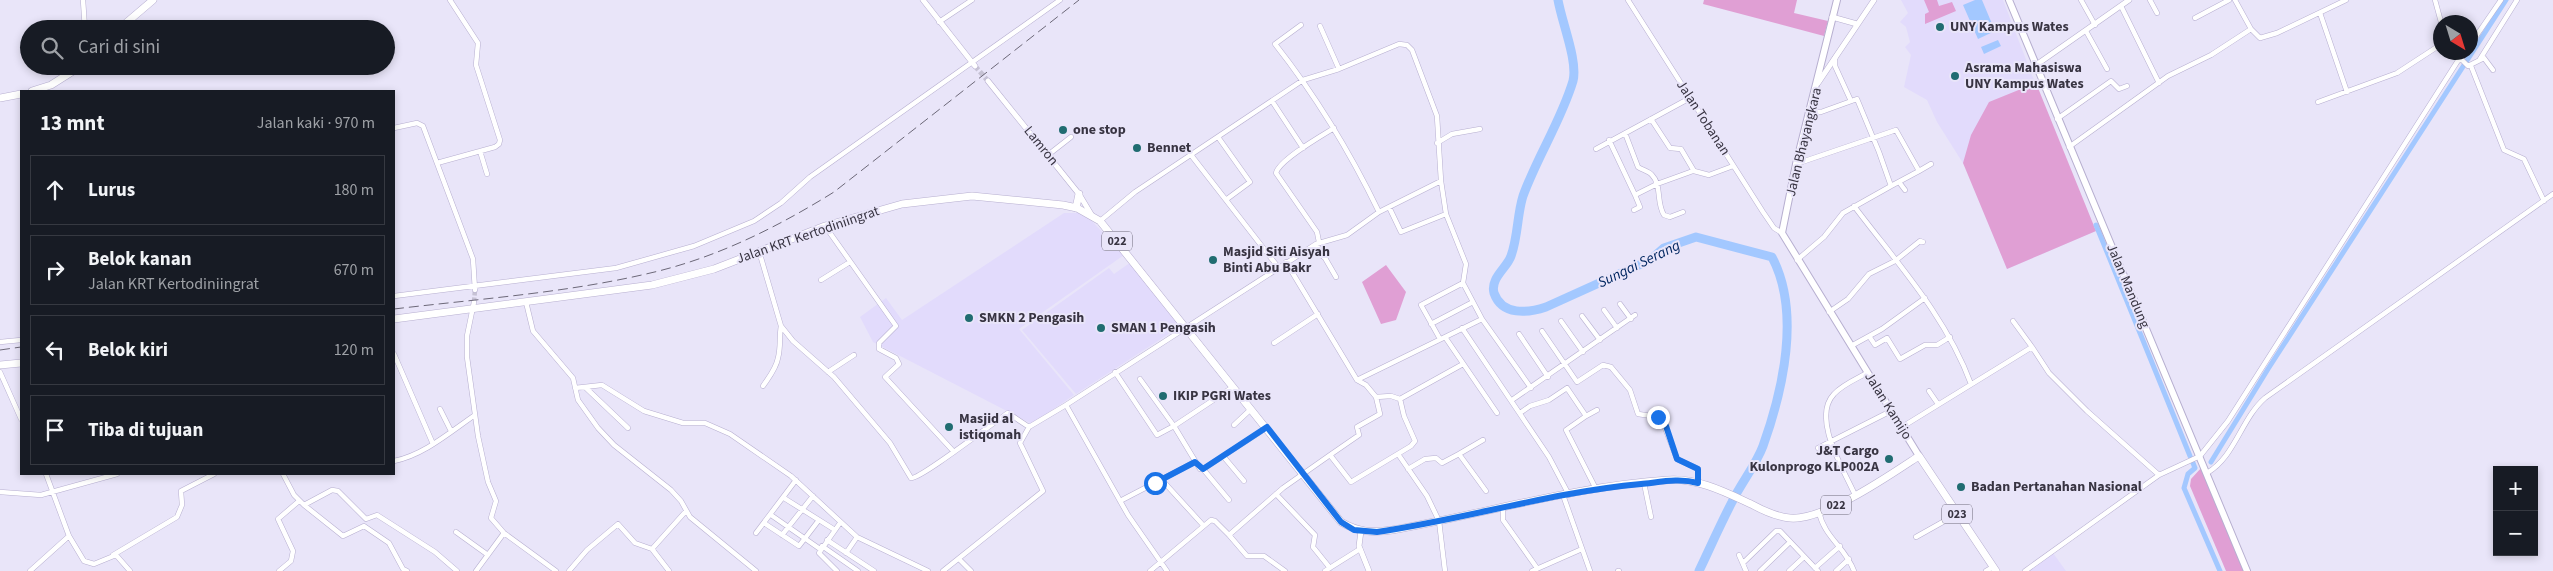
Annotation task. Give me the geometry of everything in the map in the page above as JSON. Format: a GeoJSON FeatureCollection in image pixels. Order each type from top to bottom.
{"type":"FeatureCollection","features":[{"type":"Feature","properties":{"kind":"main road"},"geometry":{"type":"LineString","coordinates":[[130,20],[153,0]]}},
{"type":"Feature","properties":{"kind":"main road"},"geometry":{"type":"LineString","coordinates":[[1815,88],[1837,0]]}},
{"type":"Feature","properties":{"kind":"main road","name":"Jalan Mandung"},"geometry":{"type":"LineString","coordinates":[[2009,0],[2247,571]]}},
{"type":"Feature","properties":{"kind":"main road"},"geometry":{"type":"LineString","coordinates":[[35,90],[59,81],[68,75]]}},
{"type":"Feature","properties":{"kind":"main road","name":"Jalan Bhayangkara"},"geometry":{"type":"LineString","coordinates":[[1783,236],[1796,164],[1815,88]]}},
{"type":"Feature","properties":{"kind":"main road"},"geometry":{"type":"LineString","coordinates":[[0,98],[20,94]]}},
{"type":"Feature","properties":{"kind":"main road"},"geometry":{"type":"LineString","coordinates":[[1076,208],[1079,194]]}},
{"type":"Feature","properties":{"kind":"main road","name":"Jalan KRT Kertodiniingrat"},"geometry":{"type":"LineString","coordinates":[[395,319],[473,306],[526,302],[681,279],[825,226],[902,204],[972,196],[995,196],[1076,208],[1100,220],[1252,408],[1341,522],[1361,531],[1377,532],[1440,522],[1566,495],[1668,480],[1688,480],[1726,492],[1790,518],[1803,518],[1855,495],[1919,456]]}},
{"type":"Feature","properties":{"kind":"main road","name":"Jalan Kamijo"},"geometry":{"type":"LineString","coordinates":[[1783,236],[1919,456],[1995,569]]}},
{"type":"Feature","properties":{"kind":"main road"},"geometry":{"type":"LineString","coordinates":[[0,365],[20,363]]}},
{"type":"Feature","properties":{"kind":"street"},"geometry":{"type":"LineString","coordinates":[[83,0],[84,20]]}},
{"type":"Feature","properties":{"kind":"street"},"geometry":{"type":"LineString","coordinates":[[437,163],[500,144],[476,65],[478,42],[450,0]]}},
{"type":"Feature","properties":{"kind":"street"},"geometry":{"type":"LineString","coordinates":[[923,0],[973,63]]}},
{"type":"Feature","properties":{"kind":"street"},"geometry":{"type":"LineString","coordinates":[[939,22],[972,0]]}},
{"type":"Feature","properties":{"kind":"street"},"geometry":{"type":"LineString","coordinates":[[395,296],[437,289],[474,288],[616,268],[694,246],[754,221],[786,200],[810,177],[1060,0]]}},
{"type":"Feature","properties":{"kind":"street","name":"Jalan Tobanan"},"geometry":{"type":"LineString","coordinates":[[1628,0],[1733,166],[1774,228],[1783,236]]}},
{"type":"Feature","properties":{"kind":"street","name":"Jalan Bhayangkara"},"geometry":{"type":"LineString","coordinates":[[1815,88],[1874,0]]}},
{"type":"Feature","properties":{"kind":"street"},"geometry":{"type":"LineString","coordinates":[[2081,0],[2095,25]]}},
{"type":"Feature","properties":{"kind":"street"},"geometry":{"type":"LineString","coordinates":[[2150,0],[2157,13]]}},
{"type":"Feature","properties":{"kind":"street"},"geometry":{"type":"LineString","coordinates":[[2195,18],[2229,0]]}},
{"type":"Feature","properties":{"kind":"street"},"geometry":{"type":"LineString","coordinates":[[2235,0],[2256,37],[2265,38],[2346,0]]}},
{"type":"Feature","properties":{"kind":"street"},"geometry":{"type":"LineString","coordinates":[[2435,0],[2438,15]]}},
{"type":"Feature","properties":{"kind":"street"},"geometry":{"type":"LineString","coordinates":[[2478,33],[2501,0]]}},
{"type":"Feature","properties":{"kind":"street"},"geometry":{"type":"LineString","coordinates":[[2470,66],[2480,59],[2517,0]]}},
{"type":"Feature","properties":{"kind":"street"},"geometry":{"type":"LineString","coordinates":[[2036,65],[2125,2],[2159,83]]}},
{"type":"Feature","properties":{"kind":"street"},"geometry":{"type":"LineString","coordinates":[[2320,13],[2347,92]]}},
{"type":"Feature","properties":{"kind":"street"},"geometry":{"type":"LineString","coordinates":[[1832,17],[1857,24]]}},
{"type":"Feature","properties":{"kind":"street"},"geometry":{"type":"LineString","coordinates":[[1301,26],[1275,44],[1303,80],[1334,128],[1379,212]]}},
{"type":"Feature","properties":{"kind":"street"},"geometry":{"type":"LineString","coordinates":[[1320,26],[1339,68]]}},
{"type":"Feature","properties":{"kind":"street"},"geometry":{"type":"LineString","coordinates":[[2070,147],[2177,71],[2212,55],[2251,29]]}},
{"type":"Feature","properties":{"kind":"street"},"geometry":{"type":"LineString","coordinates":[[2086,31],[2107,69]]}},
{"type":"Feature","properties":{"kind":"street"},"geometry":{"type":"LineString","coordinates":[[1100,220],[1136,192],[1303,80],[1399,44],[1407,44],[1412,50],[1437,116],[1437,143],[1446,214],[1465,259],[1466,270],[1463,282],[1482,319],[1531,388]]}},
{"type":"Feature","properties":{"kind":"street"},"geometry":{"type":"LineString","coordinates":[[2318,102],[2397,73],[2433,50]]}},
{"type":"Feature","properties":{"kind":"street"},"geometry":{"type":"LineString","coordinates":[[1836,54],[1834,66],[1851,101]]}},
{"type":"Feature","properties":{"kind":"street"},"geometry":{"type":"LineString","coordinates":[[2480,59],[2486,59],[2493,70]]}},
{"type":"Feature","properties":{"kind":"street"},"geometry":{"type":"LineString","coordinates":[[2025,571],[2159,475],[2200,456],[2228,421],[2460,60],[2470,66],[2504,150],[2524,159],[2544,201]]}},
{"type":"Feature","properties":{"kind":"street","name":"Lamron"},"geometry":{"type":"LineString","coordinates":[[988,81],[1079,194],[1091,214]]}},
{"type":"Feature","properties":{"kind":"street"},"geometry":{"type":"LineString","coordinates":[[2057,119],[2111,81],[2120,89],[2126,86]]}},
{"type":"Feature","properties":{"kind":"street"},"geometry":{"type":"LineString","coordinates":[[1596,149],[1609,140],[1690,98]]}},
{"type":"Feature","properties":{"kind":"street"},"geometry":{"type":"LineString","coordinates":[[1809,112],[1821,112],[1856,99],[1873,136],[1891,186]]}},
{"type":"Feature","properties":{"kind":"street"},"geometry":{"type":"LineString","coordinates":[[1272,101],[1303,148]]}},
{"type":"Feature","properties":{"kind":"street"},"geometry":{"type":"LineString","coordinates":[[1651,119],[1670,148],[1681,149],[1693,170]]}},
{"type":"Feature","properties":{"kind":"street"},"geometry":{"type":"LineString","coordinates":[[395,128],[417,123],[422,125],[473,259],[474,288]]}},
{"type":"Feature","properties":{"kind":"street"},"geometry":{"type":"LineString","coordinates":[[1334,128],[1279,166],[1276,173],[1316,232],[1319,242],[1317,254],[1325,258],[1336,277]]}},
{"type":"Feature","properties":{"kind":"street"},"geometry":{"type":"LineString","coordinates":[[1437,143],[1452,134],[1480,129]]}},
{"type":"Feature","properties":{"kind":"street"},"geometry":{"type":"LineString","coordinates":[[1796,164],[1873,136],[1898,130],[1919,171]]}},
{"type":"Feature","properties":{"kind":"street"},"geometry":{"type":"LineString","coordinates":[[1624,133],[1638,167],[1651,174],[1657,184],[1659,205],[1664,215],[1670,217],[1683,212]]}},
{"type":"Feature","properties":{"kind":"street"},"geometry":{"type":"LineString","coordinates":[[1048,155],[1071,137]]}},
{"type":"Feature","properties":{"kind":"street"},"geometry":{"type":"LineString","coordinates":[[1218,137],[1250,182],[1227,199]]}},
{"type":"Feature","properties":{"kind":"street"},"geometry":{"type":"LineString","coordinates":[[1609,140],[1640,207],[1634,210]]}},
{"type":"Feature","properties":{"kind":"street"},"geometry":{"type":"LineString","coordinates":[[480,151],[487,174]]}},
{"type":"Feature","properties":{"kind":"street"},"geometry":{"type":"LineString","coordinates":[[1191,155],[1278,267]]}},
{"type":"Feature","properties":{"kind":"street"},"geometry":{"type":"LineString","coordinates":[[1797,260],[1824,237],[1843,212],[1931,164]]}},
{"type":"Feature","properties":{"kind":"street"},"geometry":{"type":"LineString","coordinates":[[1635,195],[1693,170],[1709,175],[1733,166]]}},
{"type":"Feature","properties":{"kind":"street"},"geometry":{"type":"LineString","coordinates":[[943,571],[960,560],[1043,491],[1020,443],[1029,427],[1319,242],[1347,235],[1379,212],[1441,181]]}},
{"type":"Feature","properties":{"kind":"street"},"geometry":{"type":"LineString","coordinates":[[1899,182],[1905,190]]}},
{"type":"Feature","properties":{"kind":"street"},"geometry":{"type":"LineString","coordinates":[[2207,473],[2221,463],[2254,410],[2265,398],[2553,194]]}},
{"type":"Feature","properties":{"kind":"street"},"geometry":{"type":"LineString","coordinates":[[1854,206],[1897,259],[1925,298],[1950,337],[1971,384]]}},
{"type":"Feature","properties":{"kind":"street"},"geometry":{"type":"LineString","coordinates":[[1388,207],[1401,232],[1446,214]]}},
{"type":"Feature","properties":{"kind":"street"},"geometry":{"type":"LineString","coordinates":[[825,226],[896,326],[879,343],[879,349],[896,358],[899,364],[885,377],[954,452]]}},
{"type":"Feature","properties":{"kind":"street"},"geometry":{"type":"LineString","coordinates":[[1829,312],[1848,299],[1869,274],[1897,259],[1920,241],[1923,242]]}},
{"type":"Feature","properties":{"kind":"street"},"geometry":{"type":"LineString","coordinates":[[759,251],[781,326],[798,346],[828,372],[885,438],[911,478],[916,478],[1008,413],[1029,427]]}},
{"type":"Feature","properties":{"kind":"street"},"geometry":{"type":"LineString","coordinates":[[821,280],[850,262]]}},
{"type":"Feature","properties":{"kind":"street"},"geometry":{"type":"LineString","coordinates":[[1229,535],[1276,494],[1330,454],[1360,435],[1357,427],[1380,414],[1376,397],[1366,385],[1357,380],[1286,262]]}},
{"type":"Feature","properties":{"kind":"street"},"geometry":{"type":"LineString","coordinates":[[1463,282],[1422,305],[1431,324],[1463,364],[1497,413]]}},
{"type":"Feature","properties":{"kind":"street"},"geometry":{"type":"LineString","coordinates":[[1851,346],[1925,298]]}},
{"type":"Feature","properties":{"kind":"street"},"geometry":{"type":"LineString","coordinates":[[526,302],[533,331],[573,378],[578,400],[598,428],[614,445],[671,490],[690,517],[756,571]]}},
{"type":"Feature","properties":{"kind":"street"},"geometry":{"type":"LineString","coordinates":[[1431,324],[1473,302]]}},
{"type":"Feature","properties":{"kind":"street"},"geometry":{"type":"LineString","coordinates":[[1512,400],[1633,317],[1620,304]]}},
{"type":"Feature","properties":{"kind":"street"},"geometry":{"type":"LineString","coordinates":[[473,306],[467,336],[467,357],[475,415],[488,482],[496,501],[491,518],[504,533],[556,571]]}},
{"type":"Feature","properties":{"kind":"street"},"geometry":{"type":"LineString","coordinates":[[1604,310],[1617,328]]}},
{"type":"Feature","properties":{"kind":"street"},"geometry":{"type":"LineString","coordinates":[[1274,343],[1318,314]]}},
{"type":"Feature","properties":{"kind":"street"},"geometry":{"type":"LineString","coordinates":[[1582,316],[1600,340]]}},
{"type":"Feature","properties":{"kind":"street"},"geometry":{"type":"LineString","coordinates":[[1357,380],[1482,319]]}},
{"type":"Feature","properties":{"kind":"street"},"geometry":{"type":"LineString","coordinates":[[1561,321],[1583,352]]}},
{"type":"Feature","properties":{"kind":"street"},"geometry":{"type":"LineString","coordinates":[[2013,321],[2049,373],[2087,411],[2159,475]]}},
{"type":"Feature","properties":{"kind":"street"},"geometry":{"type":"LineString","coordinates":[[763,386],[775,368],[779,357],[778,338],[781,326]]}},
{"type":"Feature","properties":{"kind":"street"},"geometry":{"type":"LineString","coordinates":[[1462,328],[1512,400],[1558,472],[1590,571]]}},
{"type":"Feature","properties":{"kind":"street"},"geometry":{"type":"LineString","coordinates":[[1542,331],[1577,382]]}},
{"type":"Feature","properties":{"kind":"street"},"geometry":{"type":"LineString","coordinates":[[1519,334],[1548,377]]}},
{"type":"Feature","properties":{"kind":"street"},"geometry":{"type":"LineString","coordinates":[[1869,336],[1875,345],[1887,338],[1900,359],[1925,345],[1937,345],[1950,337]]}},
{"type":"Feature","properties":{"kind":"street"},"geometry":{"type":"LineString","coordinates":[[0,342],[20,340]]}},
{"type":"Feature","properties":{"kind":"street"},"geometry":{"type":"LineString","coordinates":[[1902,427],[2032,347]]}},
{"type":"Feature","properties":{"kind":"street"},"geometry":{"type":"LineString","coordinates":[[828,372],[854,355]]}},
{"type":"Feature","properties":{"kind":"street"},"geometry":{"type":"LineString","coordinates":[[395,356],[433,444]]}},
{"type":"Feature","properties":{"kind":"street"},"geometry":{"type":"LineString","coordinates":[[1376,397],[1392,396],[1400,399],[1463,364]]}},
{"type":"Feature","properties":{"kind":"street"},"geometry":{"type":"LineString","coordinates":[[1520,413],[1530,406],[1550,400],[1603,365],[1610,365],[1631,392],[1638,414],[1658,417],[1662,420],[1677,459],[1698,469],[1698,483]]}},
{"type":"Feature","properties":{"kind":"street"},"geometry":{"type":"LineString","coordinates":[[0,372],[20,417]]}},
{"type":"Feature","properties":{"kind":"street"},"geometry":{"type":"LineString","coordinates":[[1115,372],[1155,434],[1158,435],[1234,386]]}},
{"type":"Feature","properties":{"kind":"street"},"geometry":{"type":"LineString","coordinates":[[1855,495],[1831,442],[1825,419],[1826,406],[1833,394],[1867,373]]}},
{"type":"Feature","properties":{"kind":"street"},"geometry":{"type":"LineString","coordinates":[[1140,379],[1174,426],[1195,462],[1229,500]]}},
{"type":"Feature","properties":{"kind":"street"},"geometry":{"type":"LineString","coordinates":[[575,388],[586,388],[602,384],[644,411],[684,422],[708,424],[754,450],[796,480],[857,537],[914,569],[928,571]]}},
{"type":"Feature","properties":{"kind":"street"},"geometry":{"type":"LineString","coordinates":[[586,388],[628,428]]}},
{"type":"Feature","properties":{"kind":"street"},"geometry":{"type":"LineString","coordinates":[[1567,388],[1586,416]]}},
{"type":"Feature","properties":{"kind":"street"},"geometry":{"type":"LineString","coordinates":[[1930,391],[1938,404]]}},
{"type":"Feature","properties":{"kind":"street"},"geometry":{"type":"LineString","coordinates":[[1330,454],[1351,482],[1398,454],[1415,441],[1406,421],[1400,399]]}},
{"type":"Feature","properties":{"kind":"street"},"geometry":{"type":"LineString","coordinates":[[1066,405],[1120,501],[1167,571]]}},
{"type":"Feature","properties":{"kind":"street"},"geometry":{"type":"LineString","coordinates":[[1234,425],[1252,408]]}},
{"type":"Feature","properties":{"kind":"street"},"geometry":{"type":"LineString","coordinates":[[440,409],[451,431]]}},
{"type":"Feature","properties":{"kind":"street"},"geometry":{"type":"LineString","coordinates":[[1596,490],[1566,430],[1597,410]]}},
{"type":"Feature","properties":{"kind":"street"},"geometry":{"type":"LineString","coordinates":[[1818,448],[1891,410]]}},
{"type":"Feature","properties":{"kind":"street"},"geometry":{"type":"LineString","coordinates":[[395,461],[412,455],[433,444],[475,415]]}},
{"type":"Feature","properties":{"kind":"street"},"geometry":{"type":"LineString","coordinates":[[1203,469],[1267,427]]}},
{"type":"Feature","properties":{"kind":"street"},"geometry":{"type":"LineString","coordinates":[[1408,469],[1426,459],[1436,458],[1442,463],[1483,440]]}},
{"type":"Feature","properties":{"kind":"street"},"geometry":{"type":"LineString","coordinates":[[1398,454],[1427,496],[1440,522],[1445,571]]}},
{"type":"Feature","properties":{"kind":"street"},"geometry":{"type":"LineString","coordinates":[[1459,454],[1486,491]]}},
{"type":"Feature","properties":{"kind":"street"},"geometry":{"type":"LineString","coordinates":[[1223,456],[1244,481]]}},
{"type":"Feature","properties":{"kind":"street"},"geometry":{"type":"LineString","coordinates":[[1120,501],[1195,462]]}},
{"type":"Feature","properties":{"kind":"street"},"geometry":{"type":"LineString","coordinates":[[46,475],[69,536],[88,563],[97,563],[112,556],[176,517],[182,505],[181,491],[212,475]]}},
{"type":"Feature","properties":{"kind":"street"},"geometry":{"type":"LineString","coordinates":[[0,492],[30,496],[54,493],[113,475]]}},
{"type":"Feature","properties":{"kind":"street"},"geometry":{"type":"LineString","coordinates":[[283,475],[299,501],[343,536],[364,526],[389,544],[403,569],[407,571]]}},
{"type":"Feature","properties":{"kind":"street"},"geometry":{"type":"LineString","coordinates":[[756,533],[796,480]]}},
{"type":"Feature","properties":{"kind":"street"},"geometry":{"type":"LineString","coordinates":[[1162,480],[1203,525]]}},
{"type":"Feature","properties":{"kind":"street"},"geometry":{"type":"LineString","coordinates":[[1644,483],[1650,517]]}},
{"type":"Feature","properties":{"kind":"street"},"geometry":{"type":"LineString","coordinates":[[304,505],[332,490],[338,491],[366,519],[376,515],[435,552],[457,571]]}},
{"type":"Feature","properties":{"kind":"street"},"geometry":{"type":"LineString","coordinates":[[1276,494],[1315,535],[1314,547],[1328,570],[1360,549]]}},
{"type":"Feature","properties":{"kind":"street"},"geometry":{"type":"LineString","coordinates":[[782,535],[813,496]]}},
{"type":"Feature","properties":{"kind":"street"},"geometry":{"type":"LineString","coordinates":[[784,498],[835,530]]}},
{"type":"Feature","properties":{"kind":"street"},"geometry":{"type":"LineString","coordinates":[[279,571],[291,562],[293,551],[278,519],[299,501]]}},
{"type":"Feature","properties":{"kind":"street"},"geometry":{"type":"LineString","coordinates":[[1503,508],[1503,520],[1537,568]]}},
{"type":"Feature","properties":{"kind":"street"},"geometry":{"type":"LineString","coordinates":[[652,549],[686,511]]}},
{"type":"Feature","properties":{"kind":"street"},"geometry":{"type":"LineString","coordinates":[[1819,512],[1824,529],[1840,546],[1849,559],[1854,571]]}},
{"type":"Feature","properties":{"kind":"street"},"geometry":{"type":"LineString","coordinates":[[1916,537],[1957,514]]}},
{"type":"Feature","properties":{"kind":"street"},"geometry":{"type":"LineString","coordinates":[[771,515],[805,539],[858,571]]}},
{"type":"Feature","properties":{"kind":"street"},"geometry":{"type":"LineString","coordinates":[[764,523],[798,546],[819,520]]}},
{"type":"Feature","properties":{"kind":"street"},"geometry":{"type":"LineString","coordinates":[[1150,571],[1203,525],[1213,520],[1247,556],[1264,556],[1286,571]]}},
{"type":"Feature","properties":{"kind":"street"},"geometry":{"type":"LineString","coordinates":[[834,570],[820,556],[821,548],[840,523]]}},
{"type":"Feature","properties":{"kind":"street"},"geometry":{"type":"LineString","coordinates":[[569,571],[587,550],[618,524],[635,543],[652,549],[669,571]]}},
{"type":"Feature","properties":{"kind":"street"},"geometry":{"type":"LineString","coordinates":[[1743,563],[1776,531],[1780,530],[1817,570],[1840,546]]}},
{"type":"Feature","properties":{"kind":"street"},"geometry":{"type":"LineString","coordinates":[[1361,531],[1358,541],[1368,571]]}},
{"type":"Feature","properties":{"kind":"street"},"geometry":{"type":"LineString","coordinates":[[456,532],[488,554]]}},
{"type":"Feature","properties":{"kind":"street"},"geometry":{"type":"LineString","coordinates":[[476,571],[504,533]]}},
{"type":"Feature","properties":{"kind":"street"},"geometry":{"type":"LineString","coordinates":[[30,571],[69,536]]}},
{"type":"Feature","properties":{"kind":"street"},"geometry":{"type":"LineString","coordinates":[[846,553],[857,537]]}},
{"type":"Feature","properties":{"kind":"street"},"geometry":{"type":"LineString","coordinates":[[827,540],[864,568],[874,571]]}},
{"type":"Feature","properties":{"kind":"street"},"geometry":{"type":"LineString","coordinates":[[1760,571],[1790,542]]}},
{"type":"Feature","properties":{"kind":"street"},"geometry":{"type":"LineString","coordinates":[[1532,571],[1582,549]]}},
{"type":"Feature","properties":{"kind":"street"},"geometry":{"type":"LineString","coordinates":[[112,556],[116,555],[120,558],[130,571]]}},
{"type":"Feature","properties":{"kind":"street"},"geometry":{"type":"LineString","coordinates":[[1739,555],[1746,571]]}},
{"type":"Feature","properties":{"kind":"street"},"geometry":{"type":"LineString","coordinates":[[1791,570],[1804,557]]}},
{"type":"Feature","properties":{"kind":"street"},"geometry":{"type":"LineString","coordinates":[[1836,571],[1849,559]]}},
{"type":"Feature","properties":{"kind":"street"},"geometry":{"type":"LineString","coordinates":[[960,560],[971,571]]}},
{"type":"Feature","properties":{"kind":"street"},"geometry":{"type":"LineString","coordinates":[[1986,571],[1995,569]]}},
{"type":"Feature","properties":{"kind":"shaded area"},"geometry":{"type":"Polygon","coordinates":[[[1704,0],[1797,0],[1794,13],[1828,21],[1824,36],[1703,4],[1704,0]]]}},
{"type":"Feature","properties":{"kind":"shaded area"},"geometry":{"type":"Polygon","coordinates":[[[1901,0],[2003,0],[2054,132],[2096,231],[2007,269],[1966,168],[1937,122],[1927,100],[1904,87],[1911,55],[1905,47],[1910,42],[1906,27],[1900,22],[1908,13],[1901,0]]]}},
{"type":"Feature","properties":{"kind":"shaded area"},"geometry":{"type":"Polygon","coordinates":[[[1924,0],[1937,0],[1939,6],[1952,2],[1956,11],[1925,24],[1925,14],[1929,12],[1924,0]]]}},
{"type":"Feature","properties":{"kind":"shaded area"},"geometry":{"type":"Polygon","coordinates":[[[2036,83],[2096,231],[2007,269],[1963,163],[1971,135],[1989,102],[2036,83]]]}},
{"type":"Feature","properties":{"kind":"shaded area","name":"SMKN 2 Pengasih"},"geometry":{"type":"Polygon","coordinates":[[[1064,213],[1078,213],[1089,218],[1124,255],[1019,329],[1074,395],[1032,424],[873,342],[860,317],[886,298],[902,320],[1064,213]]]}},
{"type":"Feature","properties":{"kind":"shaded area","name":"SMAN 1 Pengasih"},"geometry":{"type":"Polygon","coordinates":[[[1131,262],[1181,326],[1076,394],[1022,330],[1109,268],[1114,274],[1131,262]]]}},
{"type":"Feature","properties":{"kind":"shaded area"},"geometry":{"type":"Polygon","coordinates":[[[1386,265],[1406,292],[1396,320],[1381,324],[1362,282],[1386,265]]]}},
{"type":"Feature","properties":{"kind":"shaded area"},"geometry":{"type":"Polygon","coordinates":[[[2202,467],[2245,571],[2226,571],[2190,486],[2191,479],[2202,467]]]}},
{"type":"Feature","properties":{"kind":"shaded area"},"geometry":{"type":"Polygon","coordinates":[[[2053,553],[2066,571],[2028,571],[2053,553]]]}},
{"type":"Feature","properties":{"kind":"water"},"geometry":{"type":"Polygon","coordinates":[[[1975,0],[1982,0],[1995,31],[1978,39],[1963,5],[1975,0]]]}},
{"type":"Feature","properties":{"kind":"water"},"geometry":{"type":"Polygon","coordinates":[[[1998,40],[2001,46],[1984,54],[1981,47],[1998,40]]]}},
{"type":"Feature","properties":{"kind":"waterway","name":"Sungai Serang"},"geometry":{"type":"LineString","coordinates":[[1558,0],[1572,53],[1573,81],[1523,196],[1511,256],[1494,283],[1494,293],[1498,300],[1503,306],[1516,311],[1531,311],[1546,307],[1650,260],[1664,248],[1696,237],[1772,257],[1781,279],[1786,302],[1787,326],[1786,351],[1777,401],[1760,453],[1723,519],[1699,571]]}},
{"type":"Feature","properties":{"kind":"waterway"},"geometry":{"type":"LineString","coordinates":[[2211,462],[2268,369],[2506,0]]}},
{"type":"Feature","properties":{"kind":"waterway"},"geometry":{"type":"LineString","coordinates":[[2096,225],[2190,456]]}},
{"type":"Feature","properties":{"kind":"waterway"},"geometry":{"type":"LineString","coordinates":[[2193,463],[2195,468],[2188,474],[2184,488],[2220,571]]}},
{"type":"Feature","properties":{"kind":"tunnel"},"geometry":{"type":"LineString","coordinates":[[975,66],[988,81]]}},
{"type":"Feature","properties":{"kind":"tunnel"},"geometry":{"type":"LineString","coordinates":[[474,302],[475,290]]}},
{"type":"Feature","properties":{"kind":"railway"},"geometry":{"type":"LineString","coordinates":[[395,309],[521,295],[615,281],[671,268],[744,241],[790,218],[834,192],[1079,0]]}},
{"type":"Feature","properties":{"kind":"railway"},"geometry":{"type":"LineString","coordinates":[[0,350],[20,347]]}},
{"type":"Feature","properties":{"kind":"place","name":"UNY Kampus Wates"},"geometry":{"type":"Point","coordinates":[1940,27]}},
{"type":"Feature","properties":{"kind":"place","name":"Asrama Mahasiswa UNY Kampus Wates"},"geometry":{"type":"Point","coordinates":[1955,76]}},
{"type":"Feature","properties":{"kind":"place","name":"one stop"},"geometry":{"type":"Point","coordinates":[1063,130]}},
{"type":"Feature","properties":{"kind":"place","name":"Bennet"},"geometry":{"type":"Point","coordinates":[1137,148]}},
{"type":"Feature","properties":{"kind":"place","name":"Masjid Siti Aisyah Binti Abu Bakr"},"geometry":{"type":"Point","coordinates":[1213,260]}},
{"type":"Feature","properties":{"kind":"place","name":"SMKN 2 Pengasih"},"geometry":{"type":"Point","coordinates":[969,318]}},
{"type":"Feature","properties":{"kind":"place","name":"SMAN 1 Pengasih"},"geometry":{"type":"Point","coordinates":[1101,328]}},
{"type":"Feature","properties":{"kind":"place","name":"IKIP PGRI Wates"},"geometry":{"type":"Point","coordinates":[1163,396]}},
{"type":"Feature","properties":{"kind":"place","name":"Masjid al istiqomah"},"geometry":{"type":"Point","coordinates":[949,427]}},
{"type":"Feature","properties":{"kind":"place","name":"J&T Cargo Kulonprogo KLP002A"},"geometry":{"type":"Point","coordinates":[1889,459]}},
{"type":"Feature","properties":{"kind":"place","name":"Badan Pertanahan Nasional"},"geometry":{"type":"Point","coordinates":[1961,487]}},
{"type":"Feature","properties":{"kind":"route"},"geometry":{"type":"LineString","coordinates":[[1155,483],[1195,462],[1200,469],[1203,469],[1267,427],[1341,522],[1354,530],[1377,532],[1440,522],[1563,495],[1620,486],[1668,480],[1688,480],[1698,483],[1700,472],[1693,465],[1677,459],[1666,426],[1658,417]]}}]}
